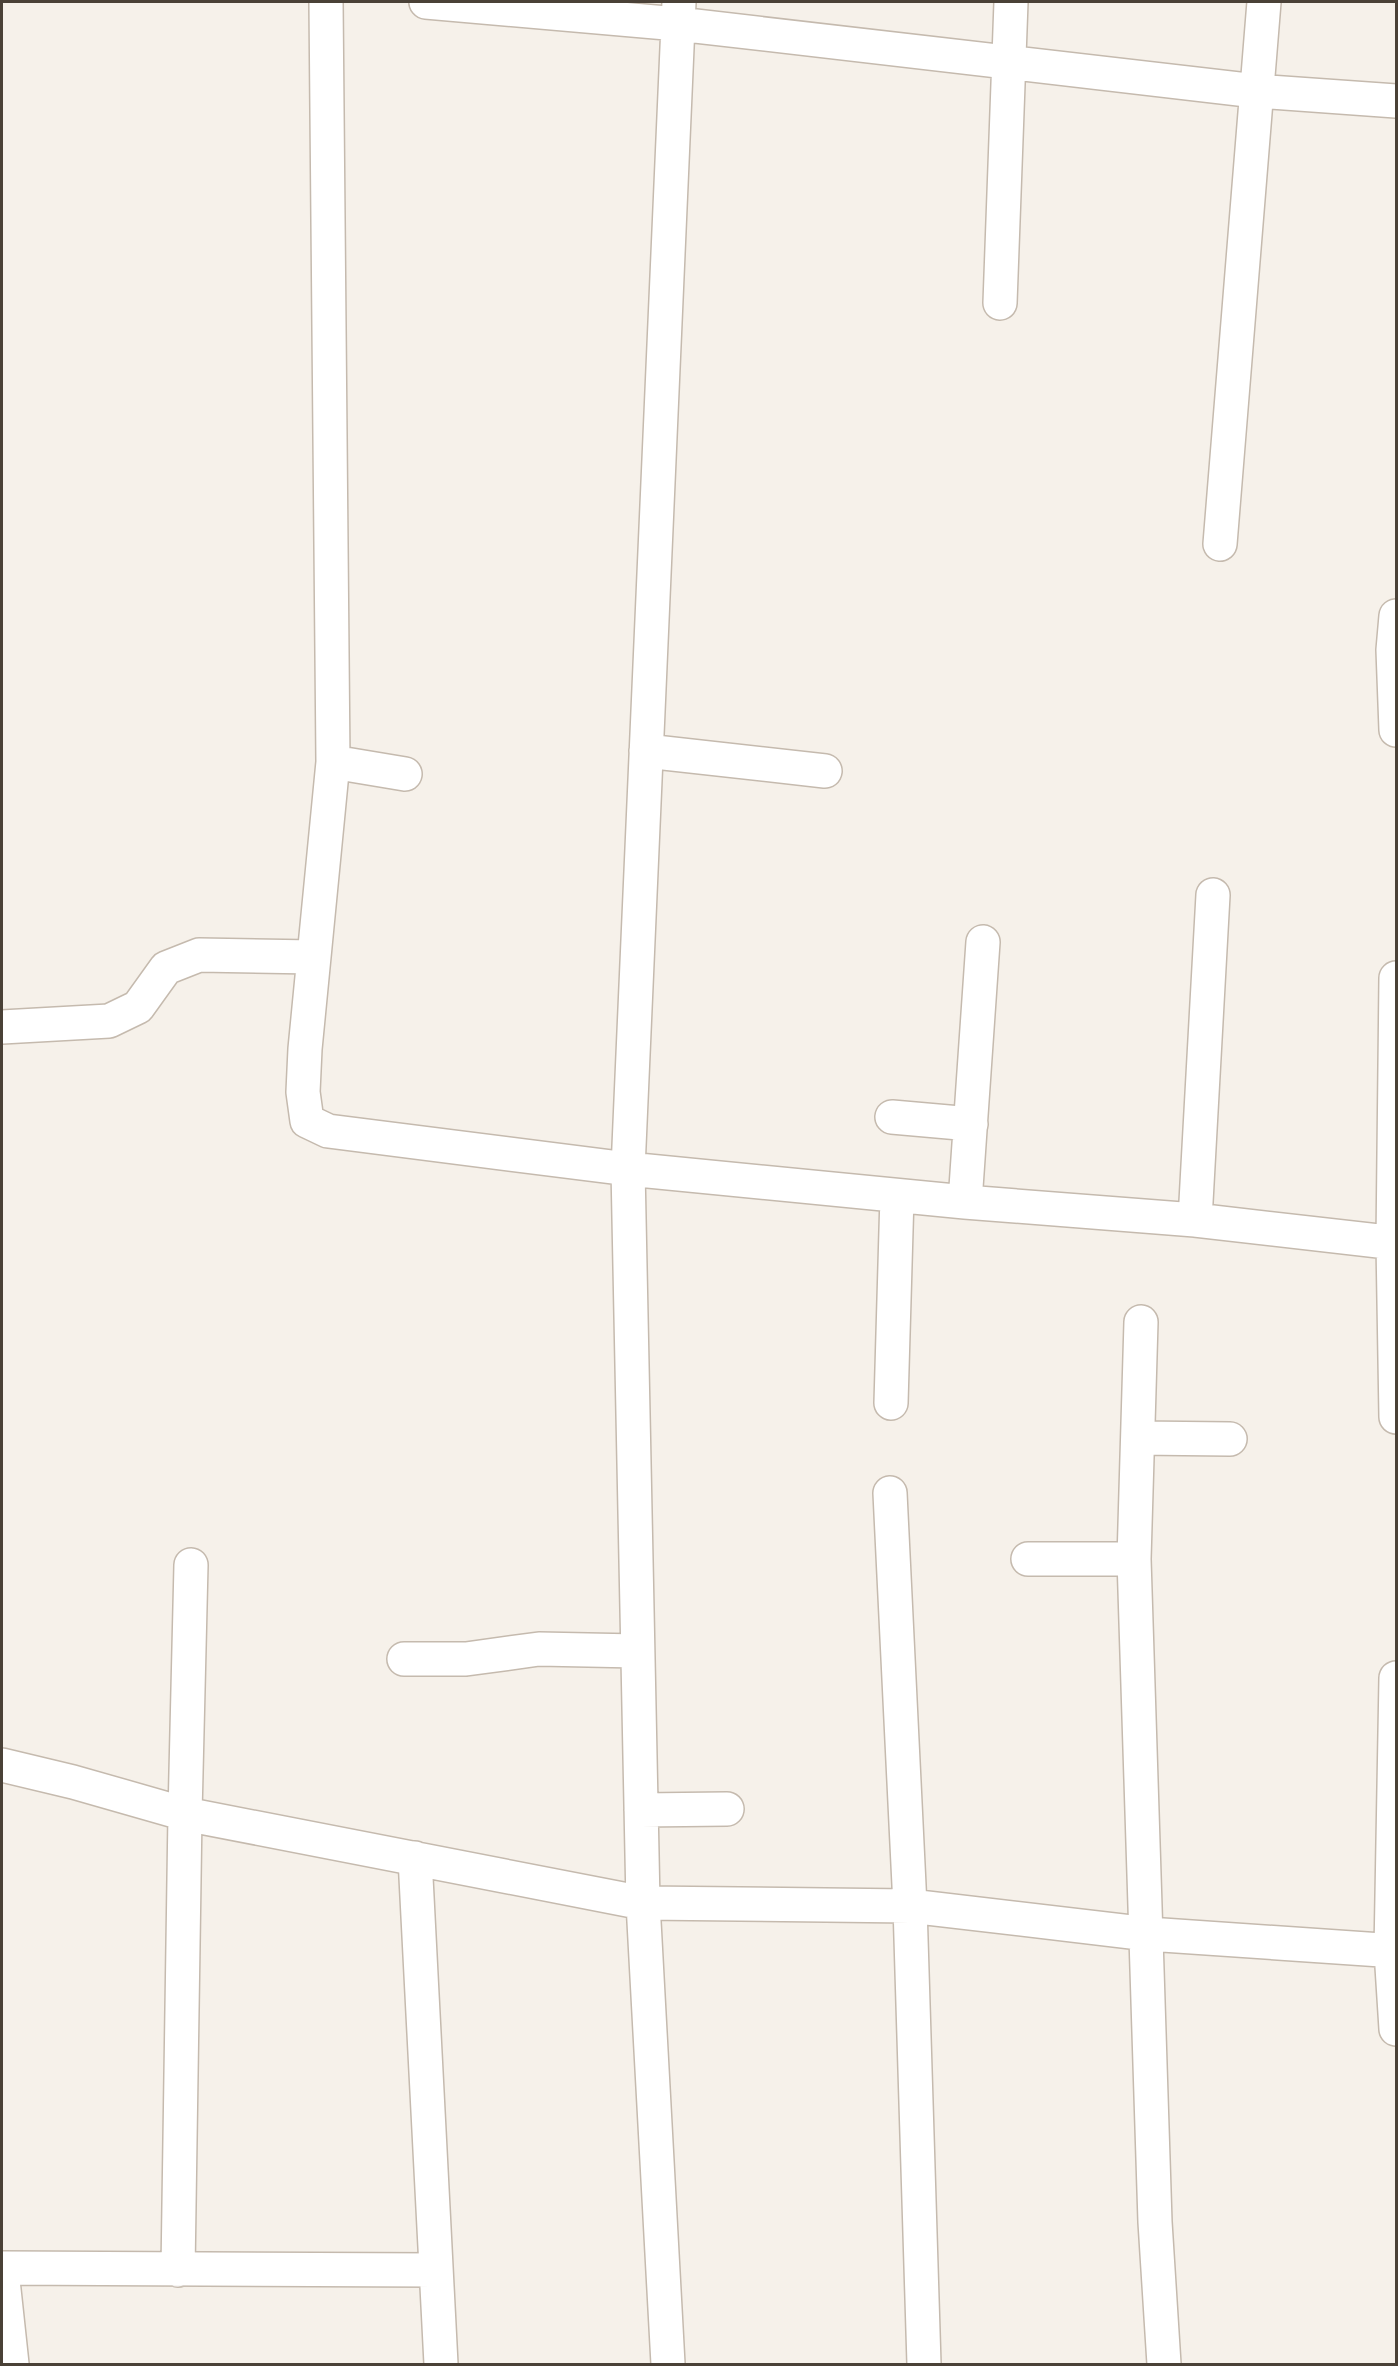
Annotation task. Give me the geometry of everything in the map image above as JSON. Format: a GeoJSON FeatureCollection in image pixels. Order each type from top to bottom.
{"type":"FeatureCollection","features":[{"type":"Feature","properties":{"kind":"street"},"geometry":{"type":"LineString","coordinates":[[326,2],[333,762],[303,1092],[307,1121],[328,1131],[628,1169],[897,1196],[1195,1220],[1394,1243]]}},
{"type":"Feature","properties":{"kind":"street"},"geometry":{"type":"LineString","coordinates":[[426,2],[679,13],[1009,61],[1256,91],[1396,101]]}},
{"type":"Feature","properties":{"kind":"street"},"geometry":{"type":"LineString","coordinates":[[1000,303],[1011,2]]}},
{"type":"Feature","properties":{"kind":"street"},"geometry":{"type":"LineString","coordinates":[[1220,544],[1263,2]]}},
{"type":"Feature","properties":{"kind":"street"},"geometry":{"type":"LineString","coordinates":[[668,2364],[643,1903],[628,1169],[679,13]]}},
{"type":"Feature","properties":{"kind":"street"},"geometry":{"type":"LineString","coordinates":[[1396,616],[1393,651],[1396,730]]}},
{"type":"Feature","properties":{"kind":"street"},"geometry":{"type":"LineString","coordinates":[[646,751],[825,771]]}},
{"type":"Feature","properties":{"kind":"street"},"geometry":{"type":"LineString","coordinates":[[333,762],[405,774]]}},
{"type":"Feature","properties":{"kind":"street"},"geometry":{"type":"LineString","coordinates":[[1195,1220],[1213,895]]}},
{"type":"Feature","properties":{"kind":"street"},"geometry":{"type":"LineString","coordinates":[[965,1202],[983,942]]}},
{"type":"Feature","properties":{"kind":"street"},"geometry":{"type":"LineString","coordinates":[[2,1027],[109,1021],[138,1007],[166,968],[199,955],[314,957]]}},
{"type":"Feature","properties":{"kind":"street"},"geometry":{"type":"LineString","coordinates":[[1396,978],[1394,1243],[1396,1417]]}},
{"type":"Feature","properties":{"kind":"street"},"geometry":{"type":"LineString","coordinates":[[892,1117],[971,1124]]}},
{"type":"Feature","properties":{"kind":"street"},"geometry":{"type":"LineString","coordinates":[[891,1403],[897,1196]]}},
{"type":"Feature","properties":{"kind":"street"},"geometry":{"type":"LineString","coordinates":[[1142,1322],[1134,1559],[1148,1934],[1155,2222],[1164,2364]]}},
{"type":"Feature","properties":{"kind":"street"},"geometry":{"type":"LineString","coordinates":[[1138,1438],[1230,1439]]}},
{"type":"Feature","properties":{"kind":"street"},"geometry":{"type":"LineString","coordinates":[[890,1493],[910,1906],[924,2364]]}},
{"type":"Feature","properties":{"kind":"street"},"geometry":{"type":"LineString","coordinates":[[1028,1559],[1134,1559]]}},
{"type":"Feature","properties":{"kind":"street"},"geometry":{"type":"LineString","coordinates":[[178,2270],[184,1814],[191,1565]]}},
{"type":"Feature","properties":{"kind":"street"},"geometry":{"type":"LineString","coordinates":[[404,1659],[466,1659],[539,1650],[637,1651]]}},
{"type":"Feature","properties":{"kind":"street"},"geometry":{"type":"LineString","coordinates":[[1396,1678],[1394,1951],[1396,2029]]}},
{"type":"Feature","properties":{"kind":"street"},"geometry":{"type":"LineString","coordinates":[[2,1765],[74,1782],[184,1814],[643,1903],[910,1906],[1148,1934],[1394,1951]]}},
{"type":"Feature","properties":{"kind":"street"},"geometry":{"type":"LineString","coordinates":[[641,1810],[727,1809]]}},
{"type":"Feature","properties":{"kind":"street"},"geometry":{"type":"LineString","coordinates":[[415,1858],[441,2364]]}},
{"type":"Feature","properties":{"kind":"street"},"geometry":{"type":"LineString","coordinates":[[12,2364],[2,2270],[436,2270]]}}]}
